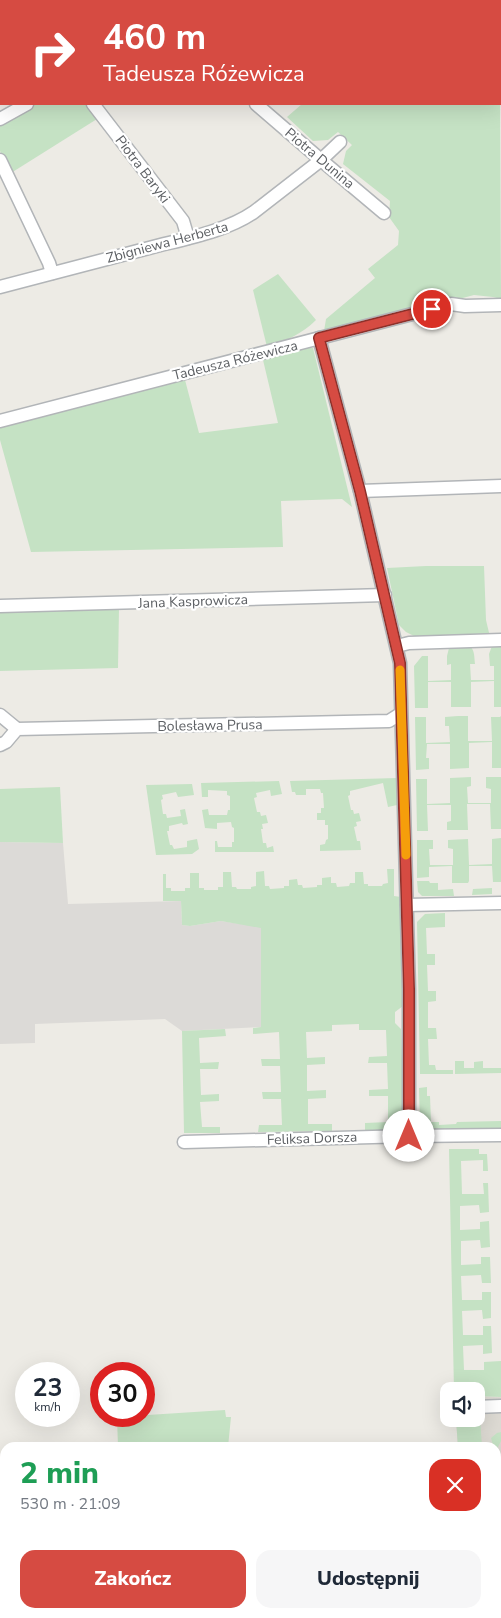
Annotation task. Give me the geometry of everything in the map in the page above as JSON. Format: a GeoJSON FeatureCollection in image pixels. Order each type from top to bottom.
{"type":"FeatureCollection","features":[{"type":"Feature","properties":{"kind":"street"},"geometry":{"type":"LineString","coordinates":[[0,119],[25,105]]}},
{"type":"Feature","properties":{"kind":"street","name":"Piotra Baryki"},"geometry":{"type":"LineString","coordinates":[[94,105],[183,222],[188,238]]}},
{"type":"Feature","properties":{"kind":"street","name":"Piotra Dunina"},"geometry":{"type":"LineString","coordinates":[[257,105],[384,212]]}},
{"type":"Feature","properties":{"kind":"street","name":"Zbigniewa Herberta"},"geometry":{"type":"LineString","coordinates":[[0,287],[232,225],[244,219],[321,160],[340,142]]}},
{"type":"Feature","properties":{"kind":"street"},"geometry":{"type":"LineString","coordinates":[[0,160],[52,273]]}},
{"type":"Feature","properties":{"kind":"street","name":"Tadeusza Różewicza"},"geometry":{"type":"LineString","coordinates":[[0,421],[451,304],[465,306],[501,305]]}},
{"type":"Feature","properties":{"kind":"street"},"geometry":{"type":"LineString","coordinates":[[319,338],[360,491],[400,663],[409,999],[409,1136]]}},
{"type":"Feature","properties":{"kind":"street"},"geometry":{"type":"LineString","coordinates":[[360,491],[501,486]]}},
{"type":"Feature","properties":{"kind":"street","name":"Jana Kasprowicza"},"geometry":{"type":"LineString","coordinates":[[0,606],[385,595]]}},
{"type":"Feature","properties":{"kind":"street"},"geometry":{"type":"LineString","coordinates":[[397,646],[409,643],[501,640]]}},
{"type":"Feature","properties":{"kind":"street","name":"Bolesława Prusa"},"geometry":{"type":"LineString","coordinates":[[17,729],[388,721],[400,714]]}},
{"type":"Feature","properties":{"kind":"street"},"geometry":{"type":"LineString","coordinates":[[0,715],[17,729],[6,742],[0,744]]}},
{"type":"Feature","properties":{"kind":"street"},"geometry":{"type":"LineString","coordinates":[[407,905],[501,903]]}},
{"type":"Feature","properties":{"kind":"street","name":"Feliksa Dorsza"},"geometry":{"type":"LineString","coordinates":[[184,1142],[501,1135]]}},
{"type":"Feature","properties":{"kind":"street"},"geometry":{"type":"LineString","coordinates":[[485,1407],[501,1406]]}},
{"type":"Feature","properties":{"kind":"shaded area"},"geometry":{"type":"Polygon","coordinates":[[[0,842],[63,843],[68,904],[181,901],[182,925],[190,926],[221,921],[261,927],[261,1027],[182,1031],[165,1019],[35,1024],[35,1043],[0,1044],[0,842]]]}},
{"type":"Feature","properties":{"kind":"shaded area"},"geometry":{"type":"Polygon","coordinates":[[[485,1396],[501,1397],[501,1442],[458,1442],[457,1427],[485,1427],[485,1396]]]}},
{"type":"Feature","properties":{"kind":"green space"},"geometry":{"type":"Polygon","coordinates":[[[34,105],[87,105],[97,119],[11,173],[0,151],[0,126],[34,105]]]}},
{"type":"Feature","properties":{"kind":"green space"},"geometry":{"type":"Polygon","coordinates":[[[301,105],[500,105],[501,299],[474,295],[346,329],[324,331],[326,319],[375,278],[368,269],[398,245],[399,231],[389,217],[390,201],[343,164],[346,151],[352,145],[338,132],[328,140],[313,141],[287,117],[301,105]]]}},
{"type":"Feature","properties":{"kind":"green space"},"geometry":{"type":"Polygon","coordinates":[[[278,274],[316,320],[293,336],[267,347],[253,290],[278,274]]]}},
{"type":"Feature","properties":{"kind":"green space"},"geometry":{"type":"Polygon","coordinates":[[[301,348],[313,348],[352,507],[342,499],[281,501],[283,547],[31,552],[0,440],[0,428],[185,380],[199,433],[278,423],[263,360],[301,348]]]}},
{"type":"Feature","properties":{"kind":"green space"},"geometry":{"type":"Polygon","coordinates":[[[484,566],[486,620],[490,637],[414,636],[406,632],[399,625],[387,568],[484,566]]]}},
{"type":"Feature","properties":{"kind":"green space"},"geometry":{"type":"Polygon","coordinates":[[[119,608],[118,668],[0,671],[0,611],[119,608]]]}},
{"type":"Feature","properties":{"kind":"green space"},"geometry":{"type":"Polygon","coordinates":[[[470,646],[474,652],[475,664],[470,664],[471,680],[494,680],[494,666],[490,666],[489,654],[492,646],[501,647],[501,707],[494,707],[494,681],[471,682],[471,707],[451,707],[451,682],[428,682],[428,708],[415,708],[414,666],[422,656],[428,656],[428,681],[451,680],[451,664],[447,665],[449,648],[470,646]]]}},
{"type":"Feature","properties":{"kind":"green space"},"geometry":{"type":"Polygon","coordinates":[[[468,716],[468,741],[492,741],[491,717],[501,716],[501,768],[492,768],[492,742],[469,743],[469,768],[450,769],[450,744],[427,744],[426,758],[429,758],[429,769],[416,770],[415,717],[426,717],[426,743],[450,742],[449,726],[445,726],[445,717],[468,716]]]}},
{"type":"Feature","properties":{"kind":"green space"},"geometry":{"type":"Polygon","coordinates":[[[471,777],[471,786],[467,787],[468,803],[491,803],[491,789],[486,788],[486,777],[501,777],[501,829],[491,829],[490,804],[467,804],[468,830],[447,830],[447,822],[451,821],[451,805],[427,805],[428,831],[417,831],[416,779],[427,779],[427,804],[450,803],[450,778],[471,777]]]}},
{"type":"Feature","properties":{"kind":"green space"},"geometry":{"type":"Polygon","coordinates":[[[397,778],[397,805],[388,807],[383,783],[350,791],[348,796],[351,810],[353,810],[354,814],[359,813],[361,821],[356,822],[357,826],[354,827],[357,841],[360,841],[361,850],[320,851],[320,845],[325,844],[328,839],[328,825],[325,825],[325,820],[317,820],[317,813],[321,813],[321,808],[324,808],[323,793],[321,793],[320,789],[306,789],[306,795],[296,795],[295,792],[292,792],[290,781],[397,778]]]}},
{"type":"Feature","properties":{"kind":"green space"},"geometry":{"type":"Polygon","coordinates":[[[279,781],[282,794],[271,796],[270,790],[256,793],[257,797],[254,798],[257,812],[260,812],[261,816],[266,815],[268,823],[262,824],[263,843],[266,843],[267,848],[273,846],[274,852],[215,852],[215,841],[217,841],[218,847],[232,847],[234,828],[231,822],[217,823],[217,829],[205,828],[202,810],[208,809],[209,815],[227,815],[228,810],[230,810],[230,796],[227,795],[227,791],[208,790],[208,797],[202,797],[201,783],[279,781]]]}},
{"type":"Feature","properties":{"kind":"green space"},"geometry":{"type":"Polygon","coordinates":[[[192,784],[194,795],[178,797],[176,792],[162,795],[163,799],[161,800],[163,814],[166,814],[167,818],[181,816],[180,810],[185,809],[188,824],[183,825],[182,823],[169,826],[169,831],[167,831],[170,845],[174,849],[187,847],[187,841],[197,839],[199,849],[192,854],[156,855],[146,785],[192,784]]]}},
{"type":"Feature","properties":{"kind":"green space"},"geometry":{"type":"Polygon","coordinates":[[[60,787],[63,843],[0,842],[0,789],[60,787]]]}},
{"type":"Feature","properties":{"kind":"green space"},"geometry":{"type":"Polygon","coordinates":[[[501,838],[501,882],[493,882],[492,866],[469,866],[468,883],[452,883],[452,866],[429,867],[429,877],[417,878],[417,840],[433,840],[433,849],[429,849],[430,865],[453,865],[453,849],[448,848],[448,840],[468,839],[469,865],[492,864],[492,839],[501,838]]]}},
{"type":"Feature","properties":{"kind":"green space"},"geometry":{"type":"Polygon","coordinates":[[[387,869],[394,869],[394,896],[401,897],[403,1006],[395,1012],[395,1023],[401,1029],[404,1123],[397,1130],[365,1131],[365,1123],[388,1122],[388,1096],[369,1096],[369,1090],[388,1089],[387,1063],[368,1063],[369,1057],[387,1056],[386,1030],[359,1030],[359,1024],[332,1025],[332,1031],[306,1032],[307,1058],[325,1057],[325,1064],[307,1065],[307,1091],[326,1090],[326,1098],[308,1099],[308,1124],[332,1124],[332,1131],[258,1132],[259,1125],[282,1125],[281,1099],[263,1099],[262,1092],[281,1092],[280,1066],[262,1066],[261,1059],[280,1059],[279,1032],[253,1034],[253,1028],[261,1027],[261,928],[221,921],[190,926],[182,925],[181,901],[163,901],[163,874],[166,874],[166,888],[171,888],[171,891],[185,891],[185,888],[190,888],[190,873],[199,873],[199,888],[218,890],[218,887],[223,887],[223,872],[231,872],[232,887],[251,889],[251,887],[256,886],[256,872],[264,871],[265,886],[269,886],[270,889],[284,888],[284,886],[289,886],[289,880],[297,879],[298,885],[302,885],[303,888],[317,887],[317,885],[322,885],[322,878],[331,877],[331,883],[336,883],[337,887],[349,886],[350,883],[355,883],[355,872],[363,872],[364,884],[368,884],[368,886],[382,886],[388,883],[387,869]]]}},
{"type":"Feature","properties":{"kind":"green space"},"geometry":{"type":"Polygon","coordinates":[[[417,881],[438,883],[438,890],[453,889],[454,896],[422,896],[418,892],[417,881]]]}},
{"type":"Feature","properties":{"kind":"green space"},"geometry":{"type":"Polygon","coordinates":[[[492,888],[492,894],[472,895],[473,889],[492,888]]]}},
{"type":"Feature","properties":{"kind":"green space"},"geometry":{"type":"Polygon","coordinates":[[[445,913],[445,927],[426,928],[427,954],[435,954],[435,965],[427,965],[428,991],[436,991],[436,1001],[428,1002],[428,1028],[436,1028],[437,1039],[428,1039],[429,1065],[435,1065],[436,1070],[453,1070],[453,1074],[420,1074],[417,922],[425,914],[445,913]]]}},
{"type":"Feature","properties":{"kind":"green space"},"geometry":{"type":"Polygon","coordinates":[[[225,1029],[226,1036],[199,1038],[200,1063],[219,1062],[218,1069],[200,1069],[201,1095],[219,1094],[219,1101],[200,1102],[202,1127],[220,1127],[220,1133],[184,1133],[182,1031],[225,1029]]]}},
{"type":"Feature","properties":{"kind":"green space"},"geometry":{"type":"Polygon","coordinates":[[[455,1061],[464,1061],[464,1068],[474,1068],[474,1062],[483,1061],[483,1068],[501,1068],[501,1073],[455,1074],[455,1061]]]}},
{"type":"Feature","properties":{"kind":"green space"},"geometry":{"type":"Polygon","coordinates":[[[427,1087],[427,1096],[430,1096],[431,1122],[439,1122],[439,1125],[456,1124],[457,1122],[501,1121],[501,1128],[427,1130],[420,1123],[419,1088],[427,1087]]]}},
{"type":"Feature","properties":{"kind":"green space"},"geometry":{"type":"Polygon","coordinates":[[[449,1149],[479,1149],[479,1154],[487,1154],[488,1171],[483,1171],[483,1160],[461,1161],[462,1194],[484,1194],[483,1183],[488,1183],[489,1212],[480,1213],[479,1205],[460,1206],[460,1230],[480,1229],[480,1222],[489,1221],[490,1247],[481,1248],[480,1240],[461,1241],[461,1265],[481,1264],[481,1257],[490,1257],[491,1283],[482,1283],[481,1275],[461,1276],[462,1300],[482,1300],[482,1292],[491,1292],[491,1318],[483,1319],[482,1310],[462,1311],[463,1335],[483,1335],[483,1326],[491,1326],[492,1353],[483,1354],[483,1345],[463,1346],[464,1370],[484,1370],[484,1362],[501,1361],[501,1397],[485,1396],[485,1382],[454,1382],[449,1149]]]}},
{"type":"Feature","properties":{"kind":"green space"},"geometry":{"type":"Polygon","coordinates":[[[225,1410],[226,1417],[231,1417],[228,1442],[118,1442],[117,1427],[155,1427],[155,1415],[225,1410]]]}},
{"type":"Feature","properties":{"kind":"green space"},"geometry":{"type":"Polygon","coordinates":[[[457,1427],[481,1427],[482,1442],[458,1442],[457,1427]]]}},
{"type":"Feature","properties":{"kind":"green space"},"geometry":{"type":"Polygon","coordinates":[[[501,1432],[500,1442],[492,1442],[491,1438],[501,1432]]]}},
{"type":"Feature","properties":{"kind":"slow traffic"},"geometry":{"type":"LineString","coordinates":[[400,670],[406,855]]}},
{"type":"Feature","properties":{"kind":"route"},"geometry":{"type":"LineString","coordinates":[[409,1136],[409,989],[400,663],[360,491],[319,338],[432,309]]}}]}
